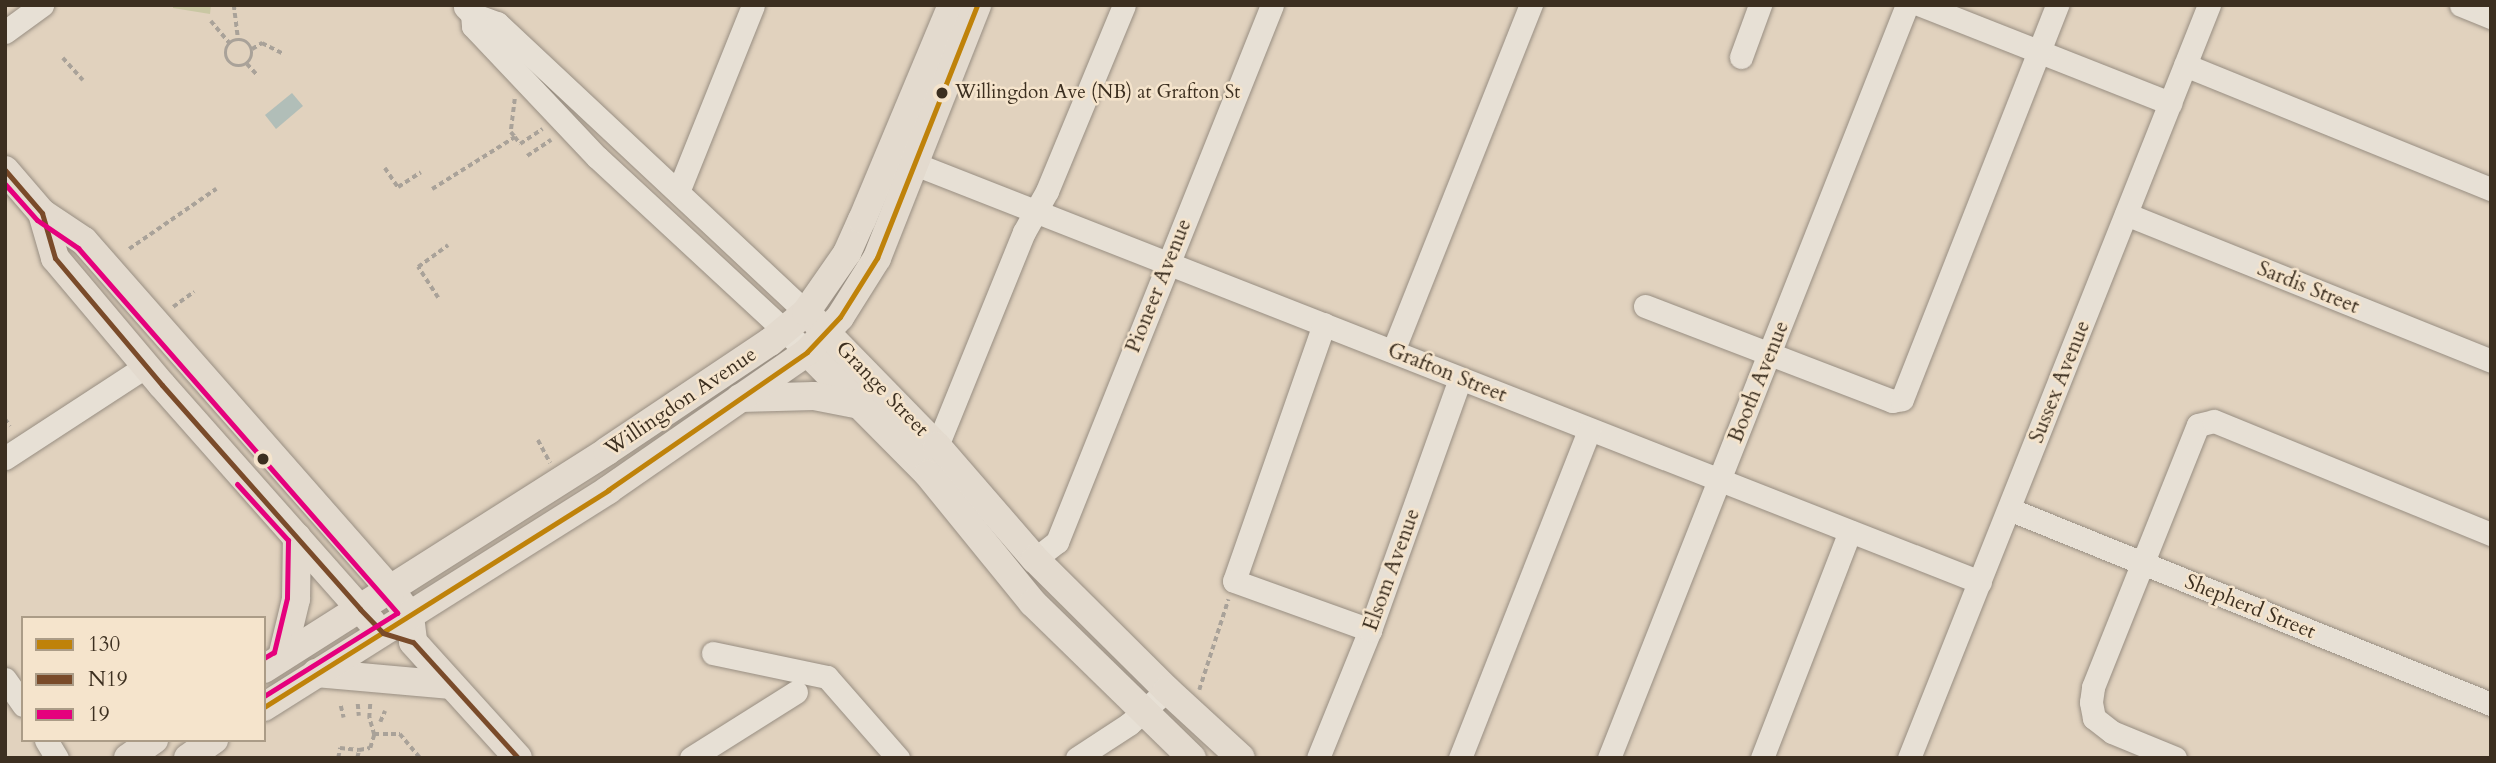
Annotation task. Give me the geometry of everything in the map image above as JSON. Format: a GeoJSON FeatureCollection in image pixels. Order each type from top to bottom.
{"type":"FeatureCollection","features":[{"type":"Feature","properties":{"kind":"main road","name":"Willingdon Avenue"},"geometry":{"type":"LineString","coordinates":[[273,663],[607,451],[795,321],[847,253],[952,5]]}},
{"type":"Feature","properties":{"kind":"main road","name":"Willingdon Avenue"},"geometry":{"type":"LineString","coordinates":[[266,706],[383,633],[412,629],[807,352],[859,291],[877,258],[977,5]]}},
{"type":"Feature","properties":{"kind":"main road"},"geometry":{"type":"LineString","coordinates":[[5,170],[42,213],[84,241],[391,590],[412,629],[451,685],[519,758]]}},
{"type":"Feature","properties":{"kind":"main road"},"geometry":{"type":"LineString","coordinates":[[42,213],[55,258],[146,366],[383,633]]}},
{"type":"Feature","properties":{"kind":"main road","name":"Grange Street"},"geometry":{"type":"LineString","coordinates":[[795,321],[826,332],[937,446],[1035,559],[1167,690],[1241,758]]}},
{"type":"Feature","properties":{"kind":"main road","name":"Grange Street"},"geometry":{"type":"LineString","coordinates":[[807,352],[928,474],[1033,603],[1192,758]]}},
{"type":"Feature","properties":{"kind":"main road"},"geometry":{"type":"LineString","coordinates":[[740,398],[814,396],[860,405]]}},
{"type":"Feature","properties":{"kind":"main road"},"geometry":{"type":"LineString","coordinates":[[273,663],[296,599],[297,537]]}},
{"type":"Feature","properties":{"kind":"main road"},"geometry":{"type":"LineString","coordinates":[[316,673],[451,685]]}},
{"type":"Feature","properties":{"kind":"main road"},"geometry":{"type":"LineString","coordinates":[[128,758],[151,742]]}},
{"type":"Feature","properties":{"kind":"main road"},"geometry":{"type":"LineString","coordinates":[[188,758],[211,742]]}},
{"type":"Feature","properties":{"kind":"street"},"geometry":{"type":"LineString","coordinates":[[5,32],[43,5]]}},
{"type":"Feature","properties":{"kind":"street"},"geometry":{"type":"LineString","coordinates":[[678,192],[753,5]]}},
{"type":"Feature","properties":{"kind":"street"},"geometry":{"type":"LineString","coordinates":[[937,446],[1024,232],[1036,212],[1124,5]]}},
{"type":"Feature","properties":{"kind":"street","name":"Pioneer Avenue"},"geometry":{"type":"LineString","coordinates":[[1035,559],[1057,542],[1272,5]]}},
{"type":"Feature","properties":{"kind":"street"},"geometry":{"type":"LineString","coordinates":[[1393,351],[1531,5]]}},
{"type":"Feature","properties":{"kind":"street"},"geometry":{"type":"LineString","coordinates":[[1741,57],[1760,5]]}},
{"type":"Feature","properties":{"kind":"street","name":"Booth Avenue"},"geometry":{"type":"LineString","coordinates":[[1609,758],[1907,5]]}},
{"type":"Feature","properties":{"kind":"street"},"geometry":{"type":"LineString","coordinates":[[1921,5],[2170,103]]}},
{"type":"Feature","properties":{"kind":"street"},"geometry":{"type":"LineString","coordinates":[[1645,306],[1892,401],[1902,399],[2057,5]]}},
{"type":"Feature","properties":{"kind":"street","name":"Sussex Avenue"},"geometry":{"type":"LineString","coordinates":[[1909,758],[2209,5]]}},
{"type":"Feature","properties":{"kind":"street"},"geometry":{"type":"LineString","coordinates":[[2461,5],[2491,18]]}},
{"type":"Feature","properties":{"kind":"street","name":"Grange Street"},"geometry":{"type":"LineString","coordinates":[[467,10],[497,23],[678,192],[795,321],[807,352]]}},
{"type":"Feature","properties":{"kind":"street","name":"Grange Street"},"geometry":{"type":"LineString","coordinates":[[467,10],[473,26],[597,157],[795,321]]}},
{"type":"Feature","properties":{"kind":"street"},"geometry":{"type":"LineString","coordinates":[[2185,65],[2491,188]]}},
{"type":"Feature","properties":{"kind":"street","name":"Grafton Street"},"geometry":{"type":"LineString","coordinates":[[915,164],[1980,582]]}},
{"type":"Feature","properties":{"kind":"street","name":"Sardis Street"},"geometry":{"type":"LineString","coordinates":[[2126,214],[2491,361]]}},
{"type":"Feature","properties":{"kind":"street"},"geometry":{"type":"LineString","coordinates":[[1324,324],[1234,580],[1370,630]]}},
{"type":"Feature","properties":{"kind":"street"},"geometry":{"type":"LineString","coordinates":[[5,458],[146,366]]}},
{"type":"Feature","properties":{"kind":"street","name":"Elsom Avenue"},"geometry":{"type":"LineString","coordinates":[[1318,758],[1370,630],[1460,379]]}},
{"type":"Feature","properties":{"kind":"street"},"geometry":{"type":"LineString","coordinates":[[2175,758],[2112,732],[2094,718],[2091,702],[2093,687],[2194,430],[2206,421],[2214,421],[2491,534]]}},
{"type":"Feature","properties":{"kind":"street"},"geometry":{"type":"LineString","coordinates":[[1460,758],[1589,430]]}},
{"type":"Feature","properties":{"kind":"street","name":"Shepherd Street"},"geometry":{"type":"LineString","coordinates":[[2009,509],[2491,704]]}},
{"type":"Feature","properties":{"kind":"street"},"geometry":{"type":"LineString","coordinates":[[1762,758],[1850,531]]}},
{"type":"Feature","properties":{"kind":"street"},"geometry":{"type":"LineString","coordinates":[[713,653],[827,677],[898,758]]}},
{"type":"Feature","properties":{"kind":"street"},"geometry":{"type":"LineString","coordinates":[[5,679],[21,702]]}},
{"type":"Feature","properties":{"kind":"street"},"geometry":{"type":"LineString","coordinates":[[1077,758],[1143,712],[1167,690]]}},
{"type":"Feature","properties":{"kind":"street"},"geometry":{"type":"LineString","coordinates":[[691,758],[796,692]]}},
{"type":"Feature","properties":{"kind":"street"},"geometry":{"type":"LineString","coordinates":[[47,742],[57,758]]}},
{"type":"Feature","properties":{"kind":"path"},"geometry":{"type":"LineString","coordinates":[[234,5],[238,40]]}},
{"type":"Feature","properties":{"kind":"path"},"geometry":{"type":"LineString","coordinates":[[211,21],[230,44]]}},
{"type":"Feature","properties":{"kind":"path"},"geometry":{"type":"LineString","coordinates":[[238,40],[246,42],[252,49],[252,57],[247,64],[238,66],[230,63],[226,52],[230,44],[238,40]]}},
{"type":"Feature","properties":{"kind":"path"},"geometry":{"type":"LineString","coordinates":[[252,49],[262,43],[284,54]]}},
{"type":"Feature","properties":{"kind":"path"},"geometry":{"type":"LineString","coordinates":[[63,58],[83,80]]}},
{"type":"Feature","properties":{"kind":"path"},"geometry":{"type":"LineString","coordinates":[[247,64],[258,76]]}},
{"type":"Feature","properties":{"kind":"path"},"geometry":{"type":"LineString","coordinates":[[514,93],[511,132],[520,144],[546,126]]}},
{"type":"Feature","properties":{"kind":"path"},"geometry":{"type":"LineString","coordinates":[[432,189],[515,137]]}},
{"type":"Feature","properties":{"kind":"path"},"geometry":{"type":"LineString","coordinates":[[527,156],[547,143]]}},
{"type":"Feature","properties":{"kind":"path"},"geometry":{"type":"LineString","coordinates":[[385,168],[398,187],[421,172]]}},
{"type":"Feature","properties":{"kind":"path"},"geometry":{"type":"LineString","coordinates":[[129,249],[216,189]]}},
{"type":"Feature","properties":{"kind":"path"},"geometry":{"type":"LineString","coordinates":[[438,298],[418,267],[448,245]]}},
{"type":"Feature","properties":{"kind":"path"},"geometry":{"type":"LineString","coordinates":[[173,307],[194,292]]}},
{"type":"Feature","properties":{"kind":"path"},"geometry":{"type":"LineString","coordinates":[[5,419],[10,426]]}},
{"type":"Feature","properties":{"kind":"path"},"geometry":{"type":"LineString","coordinates":[[538,440],[551,465]]}},
{"type":"Feature","properties":{"kind":"path"},"geometry":{"type":"LineString","coordinates":[[1196,699],[1234,580]]}},
{"type":"Feature","properties":{"kind":"path"},"geometry":{"type":"LineString","coordinates":[[358,704],[359,716]]}},
{"type":"Feature","properties":{"kind":"path"},"geometry":{"type":"LineString","coordinates":[[338,758],[340,748],[359,751],[370,748],[374,734],[369,718],[370,704]]}},
{"type":"Feature","properties":{"kind":"path"},"geometry":{"type":"LineString","coordinates":[[341,706],[344,718]]}},
{"type":"Feature","properties":{"kind":"path"},"geometry":{"type":"LineString","coordinates":[[380,722],[385,711]]}},
{"type":"Feature","properties":{"kind":"path"},"geometry":{"type":"LineString","coordinates":[[374,734],[400,734],[420,758]]}},
{"type":"Feature","properties":{"kind":"path"},"geometry":{"type":"LineString","coordinates":[[357,758],[359,751]]}},
{"type":"Feature","properties":{"kind":"shaded area"},"geometry":{"type":"Polygon","coordinates":[[[173,5],[211,5],[210,14],[173,8],[173,5]]]}},
{"type":"Feature","properties":{"kind":"shaded area"},"geometry":{"type":"Polygon","coordinates":[[[292,93],[303,106],[276,129],[265,115],[292,93]]]}},
{"type":"Feature","properties":{"kind":"transit line","name":"130"},"geometry":{"type":"LineString","coordinates":[[266,706],[608,490],[807,352],[840,317],[877,258],[977,5]]}},
{"type":"Feature","properties":{"kind":"transit line","name":"N19"},"geometry":{"type":"LineString","coordinates":[[5,170],[42,213],[55,258],[162,385],[360,609],[383,633],[413,642],[518,758]]}},
{"type":"Feature","properties":{"kind":"transit line","name":"19"},"geometry":{"type":"LineString","coordinates":[[5,184],[37,220],[78,248],[397,613],[266,695]]}},
{"type":"Feature","properties":{"kind":"transit line","name":"19"},"geometry":{"type":"LineString","coordinates":[[237,484],[288,540],[287,598],[274,652],[266,657]]}},
{"type":"Feature","properties":{"kind":"place","name":"Willingdon Ave (NB) at Grafton St"},"geometry":{"type":"Point","coordinates":[942,93]}}]}
